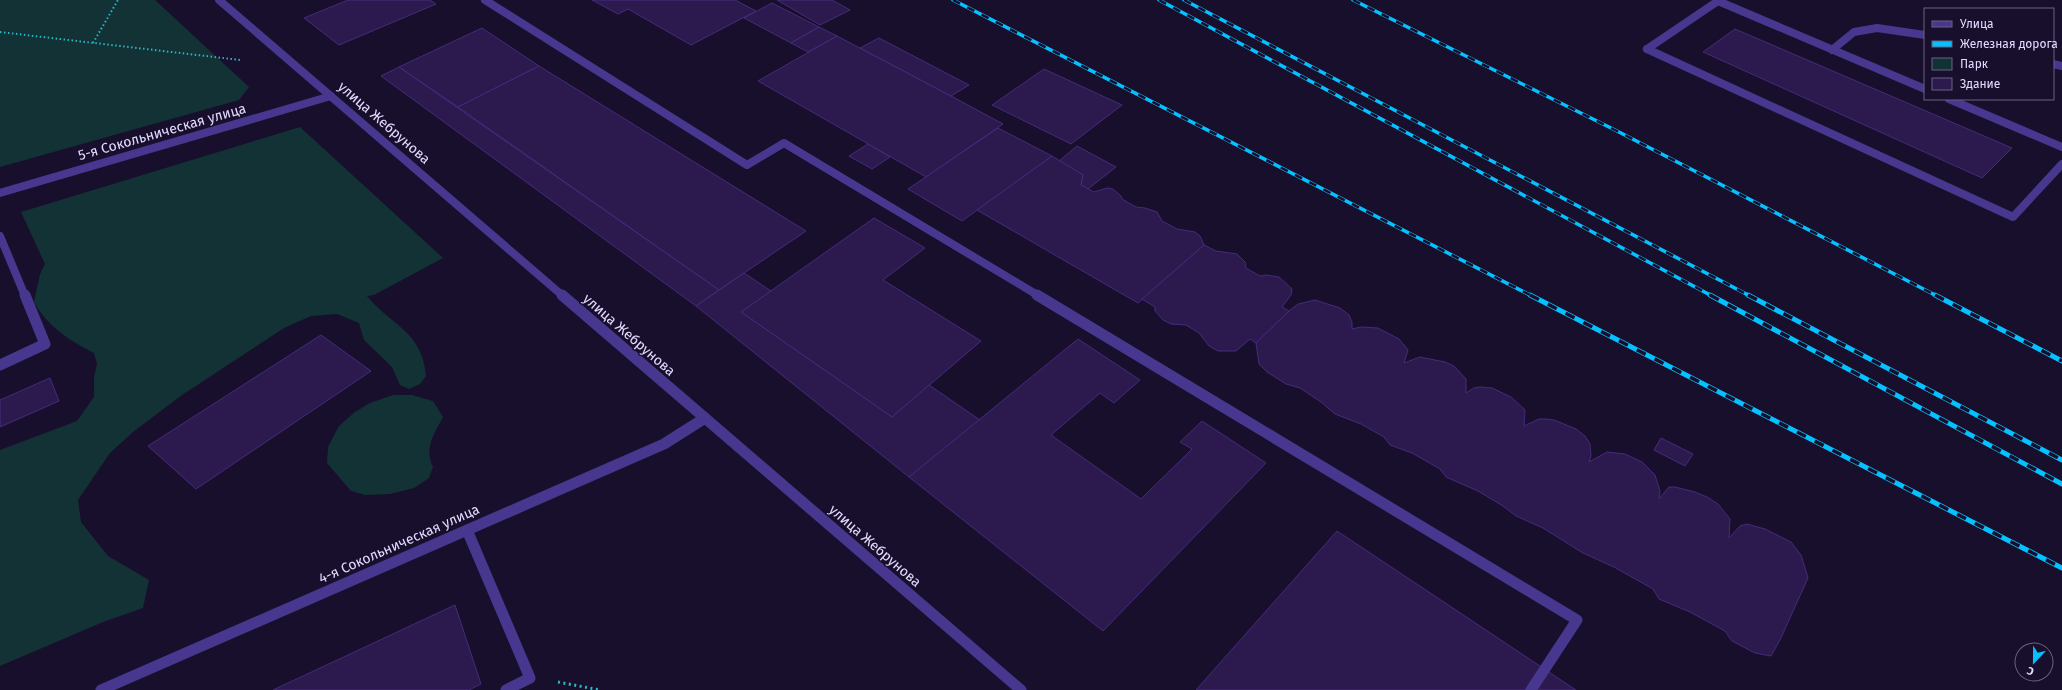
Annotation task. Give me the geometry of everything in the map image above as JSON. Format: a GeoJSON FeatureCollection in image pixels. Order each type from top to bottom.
{"type":"FeatureCollection","features":[{"type":"Feature","properties":{"kind":"street","name":"улица Жебрунова"},"geometry":{"type":"LineString","coordinates":[[219,0],[1022,690]]}},
{"type":"Feature","properties":{"kind":"street"},"geometry":{"type":"LineString","coordinates":[[485,0],[747,165],[784,143],[1577,620],[1530,690]]}},
{"type":"Feature","properties":{"kind":"street"},"geometry":{"type":"LineString","coordinates":[[1924,89],[1718,2],[1647,49],[2013,217],[2062,164]]}},
{"type":"Feature","properties":{"kind":"street"},"geometry":{"type":"LineString","coordinates":[[1832,50],[1854,32],[1877,28],[1924,35]]}},
{"type":"Feature","properties":{"kind":"street","name":"5-я Сокольническая улица"},"geometry":{"type":"LineString","coordinates":[[0,193],[331,96]]}},
{"type":"Feature","properties":{"kind":"street"},"geometry":{"type":"LineString","coordinates":[[1951,100],[2062,146]]}},
{"type":"Feature","properties":{"kind":"street"},"geometry":{"type":"LineString","coordinates":[[0,236],[45,344],[0,365]]}},
{"type":"Feature","properties":{"kind":"street","name":"4-я Сокольническая улица"},"geometry":{"type":"LineString","coordinates":[[101,690],[664,444],[705,418]]}},
{"type":"Feature","properties":{"kind":"street"},"geometry":{"type":"LineString","coordinates":[[467,530],[530,678],[506,690]]}},
{"type":"Feature","properties":{"kind":"path"},"geometry":{"type":"LineString","coordinates":[[93,44],[118,0]]}},
{"type":"Feature","properties":{"kind":"path"},"geometry":{"type":"LineString","coordinates":[[0,32],[240,60]]}},
{"type":"Feature","properties":{"kind":"path"},"geometry":{"type":"LineString","coordinates":[[558,682],[600,690]]}},
{"type":"Feature","properties":{"kind":"green space"},"geometry":{"type":"Polygon","coordinates":[[[0,0],[155,0],[249,87],[239,100],[0,167],[0,0]]]}},
{"type":"Feature","properties":{"kind":"green space"},"geometry":{"type":"Polygon","coordinates":[[[300,127],[443,258],[374,295],[367,296],[412,338],[423,361],[426,376],[420,384],[409,389],[400,385],[392,367],[364,340],[359,323],[337,314],[311,316],[284,328],[182,395],[133,432],[110,453],[78,500],[81,522],[108,556],[149,580],[143,608],[103,622],[0,666],[0,450],[77,421],[94,397],[94,377],[97,364],[94,353],[68,338],[52,326],[39,311],[34,302],[40,274],[45,264],[21,212],[300,127]]]}},
{"type":"Feature","properties":{"kind":"green space"},"geometry":{"type":"Polygon","coordinates":[[[393,395],[412,395],[433,401],[443,417],[431,441],[430,460],[433,467],[429,478],[414,488],[390,494],[365,495],[351,491],[327,463],[328,447],[339,426],[355,412],[370,403],[393,395]]]}},
{"type":"Feature","properties":{"kind":"building"},"geometry":{"type":"Polygon","coordinates":[[[348,0],[430,0],[436,4],[339,45],[304,18],[348,0]]]}},
{"type":"Feature","properties":{"kind":"building"},"geometry":{"type":"Polygon","coordinates":[[[592,0],[735,0],[756,11],[691,45],[628,9],[618,14],[592,0]]]}},
{"type":"Feature","properties":{"kind":"building"},"geometry":{"type":"Polygon","coordinates":[[[777,0],[832,0],[850,10],[820,25],[777,0]]]}},
{"type":"Feature","properties":{"kind":"building"},"geometry":{"type":"Polygon","coordinates":[[[772,3],[819,27],[791,43],[744,18],[772,3]]]}},
{"type":"Feature","properties":{"kind":"building"},"geometry":{"type":"Polygon","coordinates":[[[819,27],[837,36],[808,52],[791,43],[819,27]]]}},
{"type":"Feature","properties":{"kind":"building"},"geometry":{"type":"Polygon","coordinates":[[[482,28],[539,66],[458,107],[399,67],[482,28]]]}},
{"type":"Feature","properties":{"kind":"building"},"geometry":{"type":"Polygon","coordinates":[[[1735,29],[2012,148],[1982,178],[1703,52],[1735,29]]]}},
{"type":"Feature","properties":{"kind":"building"},"geometry":{"type":"Polygon","coordinates":[[[837,36],[1003,124],[926,177],[758,81],[837,36]]]}},
{"type":"Feature","properties":{"kind":"building"},"geometry":{"type":"Polygon","coordinates":[[[879,38],[969,85],[951,96],[860,48],[879,38]]]}},
{"type":"Feature","properties":{"kind":"building"},"geometry":{"type":"Polygon","coordinates":[[[539,66],[806,231],[719,290],[458,107],[539,66]]]}},
{"type":"Feature","properties":{"kind":"building"},"geometry":{"type":"Polygon","coordinates":[[[399,67],[719,290],[696,306],[381,76],[399,67]]]}},
{"type":"Feature","properties":{"kind":"building"},"geometry":{"type":"Polygon","coordinates":[[[1044,69],[1122,105],[1071,144],[992,105],[1044,69]]]}},
{"type":"Feature","properties":{"kind":"building"},"geometry":{"type":"Polygon","coordinates":[[[998,128],[1052,156],[962,221],[908,189],[998,128]]]}},
{"type":"Feature","properties":{"kind":"building"},"geometry":{"type":"Polygon","coordinates":[[[868,144],[890,157],[872,169],[849,156],[868,144]]]}},
{"type":"Feature","properties":{"kind":"building"},"geometry":{"type":"Polygon","coordinates":[[[1077,146],[1116,167],[1088,189],[1081,185],[1083,175],[1059,161],[1077,146]]]}},
{"type":"Feature","properties":{"kind":"building"},"geometry":{"type":"Polygon","coordinates":[[[1052,156],[1083,175],[1081,185],[1094,192],[1107,188],[1113,189],[1121,196],[1122,199],[1136,207],[1157,212],[1162,221],[1177,229],[1195,232],[1200,236],[1204,245],[1138,303],[977,210],[1052,156]]]}},
{"type":"Feature","properties":{"kind":"building"},"geometry":{"type":"Polygon","coordinates":[[[874,218],[925,248],[883,280],[981,341],[892,417],[741,312],[874,218]]]}},
{"type":"Feature","properties":{"kind":"building"},"geometry":{"type":"Polygon","coordinates":[[[1204,245],[1216,251],[1237,254],[1245,262],[1246,268],[1260,276],[1267,275],[1279,277],[1292,289],[1291,295],[1282,307],[1289,311],[1256,343],[1250,339],[1236,351],[1218,351],[1209,346],[1199,333],[1186,325],[1171,324],[1163,320],[1155,311],[1155,307],[1142,299],[1204,245]]]}},
{"type":"Feature","properties":{"kind":"building"},"geometry":{"type":"Polygon","coordinates":[[[744,273],[771,291],[741,312],[892,417],[929,385],[980,420],[909,477],[696,306],[744,273]]]}},
{"type":"Feature","properties":{"kind":"building"},"geometry":{"type":"Polygon","coordinates":[[[1315,300],[1340,308],[1349,315],[1352,322],[1352,329],[1361,327],[1378,328],[1399,339],[1408,350],[1404,363],[1420,357],[1445,362],[1454,366],[1466,379],[1466,393],[1474,388],[1492,388],[1511,397],[1525,410],[1524,426],[1539,419],[1546,419],[1554,420],[1576,429],[1585,436],[1590,444],[1591,456],[1589,462],[1607,452],[1625,454],[1642,462],[1655,475],[1660,491],[1659,499],[1669,487],[1695,492],[1707,497],[1718,504],[1730,519],[1729,538],[1740,526],[1747,524],[1765,529],[1791,542],[1801,555],[1808,578],[1780,640],[1771,656],[1755,653],[1732,641],[1725,631],[1690,612],[1659,599],[1653,589],[1614,567],[1583,553],[1543,528],[1516,516],[1503,506],[1478,491],[1446,477],[1440,469],[1412,453],[1390,445],[1384,437],[1361,424],[1335,414],[1321,402],[1300,388],[1286,384],[1267,372],[1259,364],[1256,343],[1298,304],[1315,300]]]}},
{"type":"Feature","properties":{"kind":"building"},"geometry":{"type":"Polygon","coordinates":[[[321,335],[371,371],[196,489],[148,446],[321,335]]]}},
{"type":"Feature","properties":{"kind":"building"},"geometry":{"type":"Polygon","coordinates":[[[1078,339],[1140,380],[1114,403],[1100,393],[1051,435],[1141,499],[1192,449],[1180,442],[1202,421],[1266,463],[1103,631],[909,477],[1078,339]]]}},
{"type":"Feature","properties":{"kind":"building"},"geometry":{"type":"Polygon","coordinates":[[[50,378],[59,401],[0,427],[0,400],[50,378]]]}},
{"type":"Feature","properties":{"kind":"building"},"geometry":{"type":"Polygon","coordinates":[[[1661,438],[1693,454],[1685,466],[1654,450],[1661,438]]]}},
{"type":"Feature","properties":{"kind":"building"},"geometry":{"type":"Polygon","coordinates":[[[1337,531],[1576,690],[1196,690],[1337,531]]]}},
{"type":"Feature","properties":{"kind":"building"},"geometry":{"type":"Polygon","coordinates":[[[455,605],[481,684],[469,690],[273,690],[455,605]]]}},
{"type":"Feature","properties":{"kind":"railway"},"geometry":{"type":"LineString","coordinates":[[953,0],[1532,296]]}},
{"type":"Feature","properties":{"kind":"railway"},"geometry":{"type":"LineString","coordinates":[[1159,0],[1712,296]]}},
{"type":"Feature","properties":{"kind":"railway"},"geometry":{"type":"LineString","coordinates":[[1184,0],[1750,296]]}},
{"type":"Feature","properties":{"kind":"railway"},"geometry":{"type":"LineString","coordinates":[[1353,0],[1617,131],[1937,296]]}},
{"type":"Feature","properties":{"kind":"railway"},"geometry":{"type":"LineString","coordinates":[[1530,295],[2062,568]]}},
{"type":"Feature","properties":{"kind":"railway"},"geometry":{"type":"LineString","coordinates":[[1710,295],[2062,484]]}},
{"type":"Feature","properties":{"kind":"railway"},"geometry":{"type":"LineString","coordinates":[[1748,295],[2062,460]]}},
{"type":"Feature","properties":{"kind":"railway"},"geometry":{"type":"LineString","coordinates":[[1935,295],[2062,361]]}}]}
